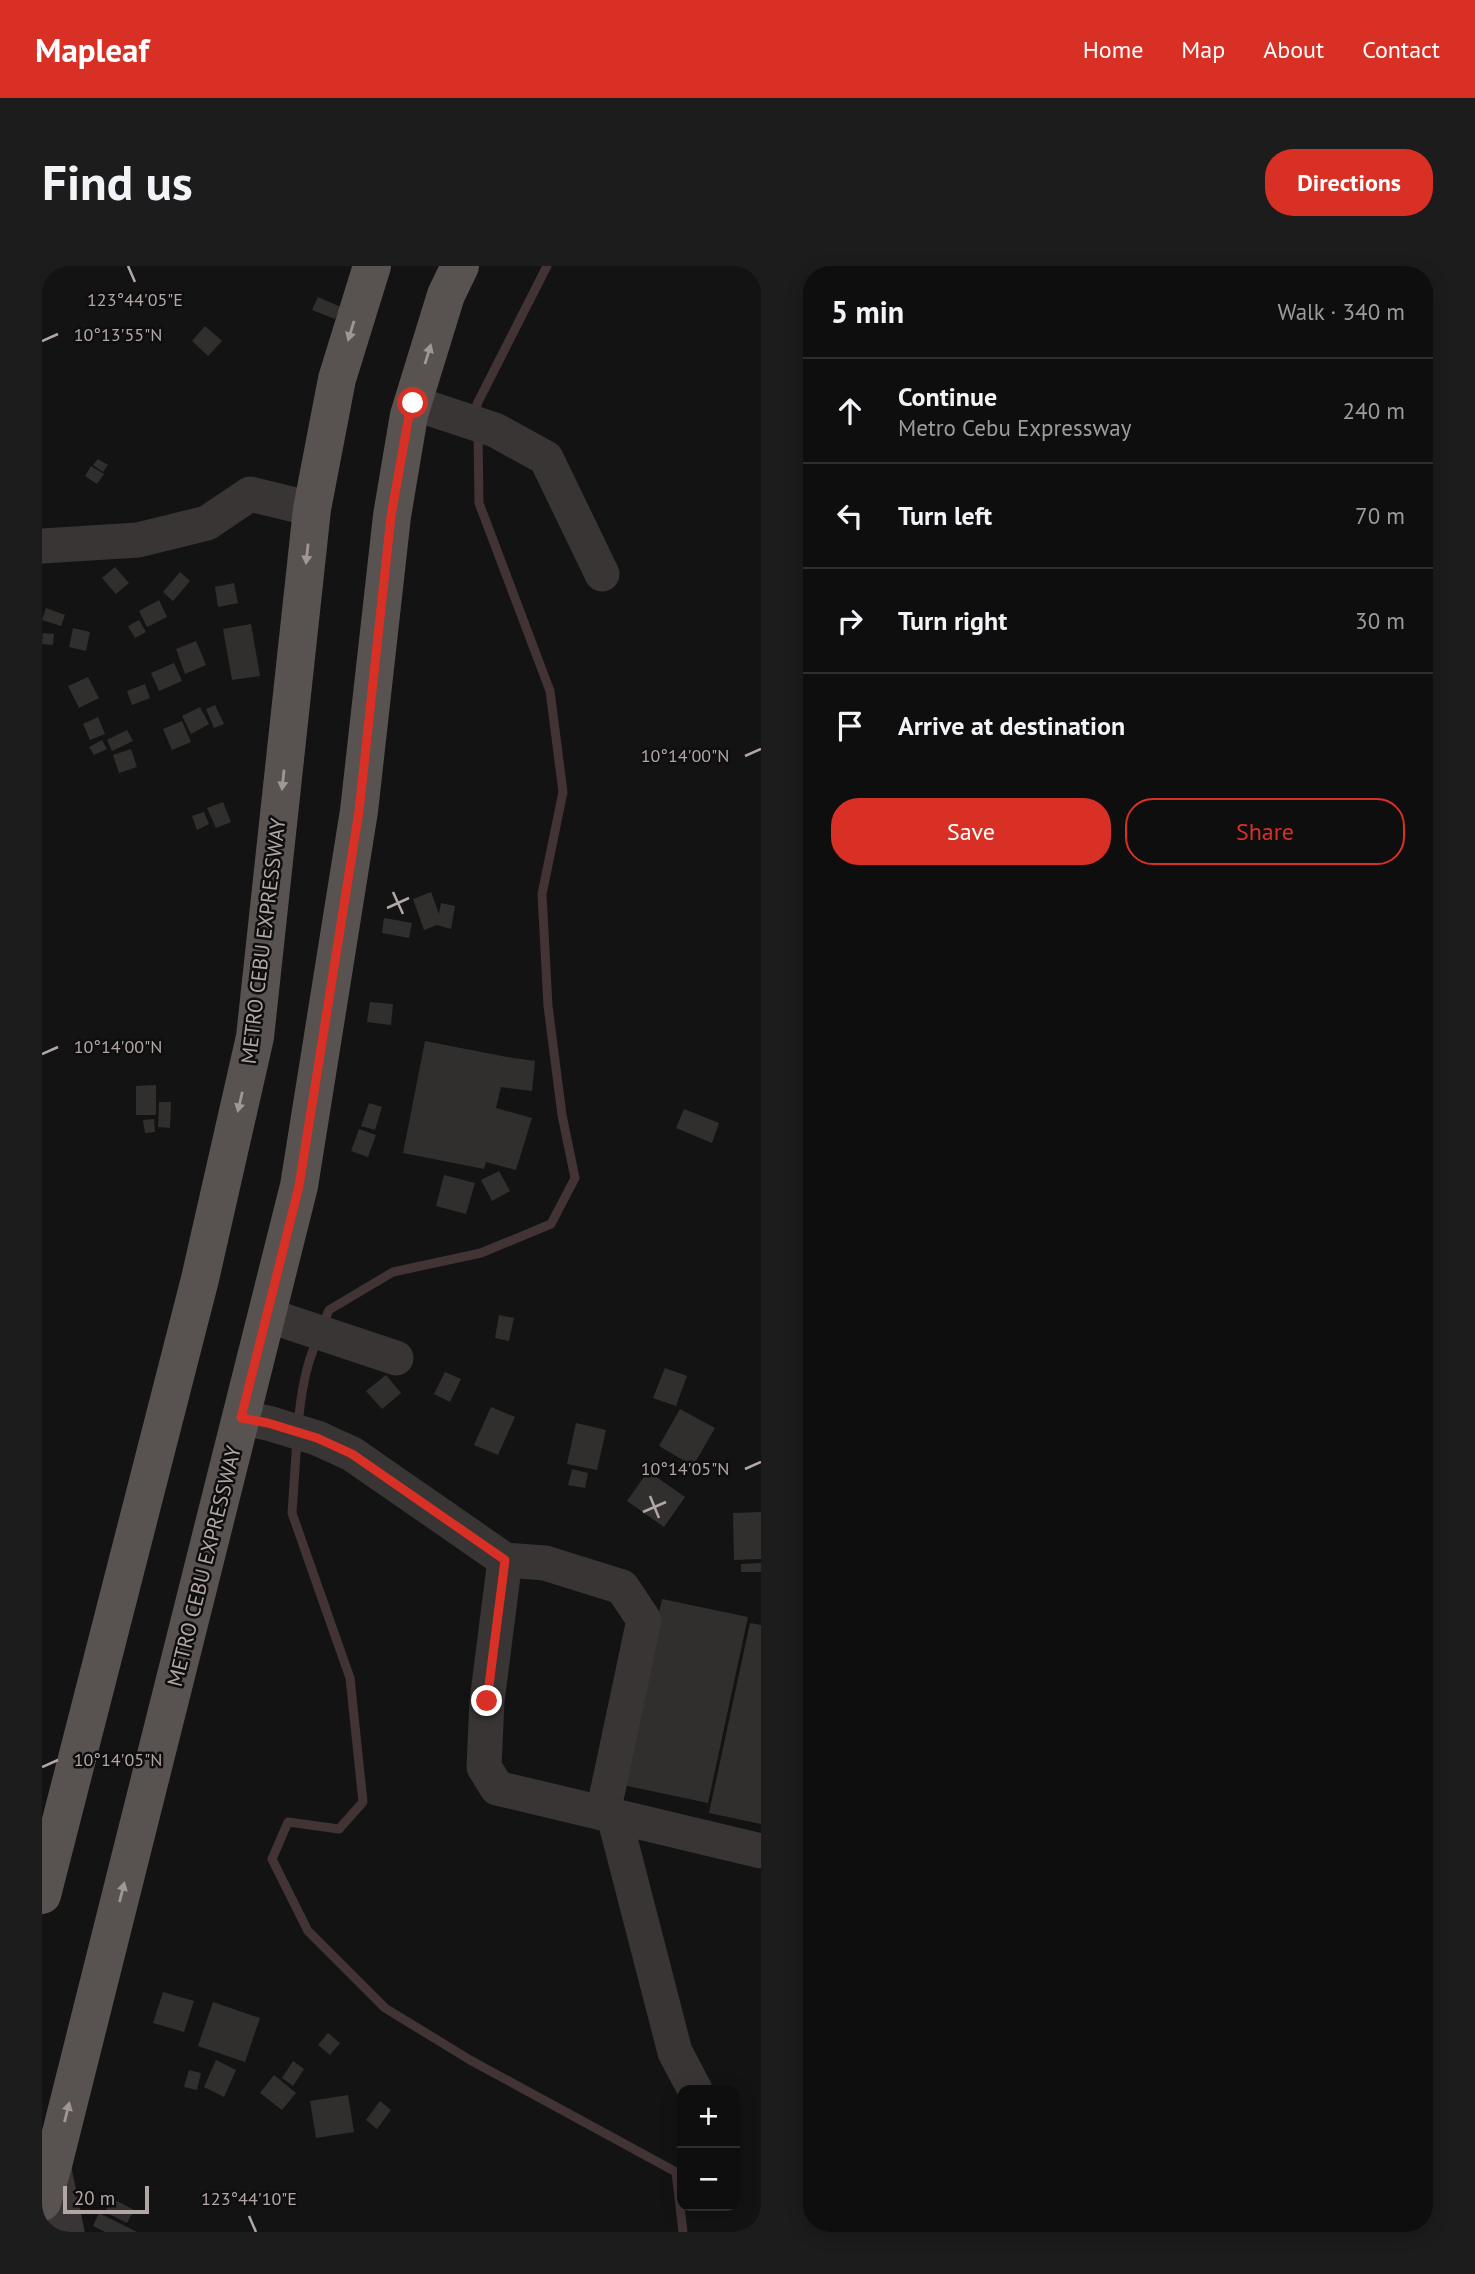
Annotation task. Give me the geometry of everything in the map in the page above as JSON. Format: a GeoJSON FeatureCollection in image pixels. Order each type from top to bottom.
{"type":"FeatureCollection","features":[{"type":"Feature","properties":{"kind":"main road","name":"METRO CEBU EXPRESSWAY"},"geometry":{"type":"LineString","coordinates":[[42,1895],[200,1279],[255,1037],[312,509],[337,379],[372,266]]}},
{"type":"Feature","properties":{"kind":"main road","name":"METRO CEBU EXPRESSWAY"},"geometry":{"type":"LineString","coordinates":[[42,2202],[48,2164],[282,1320],[299,1186],[359,811],[391,516],[409,415],[426,407],[446,295],[460,266]]}},
{"type":"Feature","properties":{"kind":"street"},"geometry":{"type":"LineString","coordinates":[[426,407],[495,430],[545,458],[602,574]]}},
{"type":"Feature","properties":{"kind":"street"},"geometry":{"type":"LineString","coordinates":[[42,547],[138,540],[207,523],[250,494],[312,509]]}},
{"type":"Feature","properties":{"kind":"street"},"geometry":{"type":"LineString","coordinates":[[282,1320],[396,1359]]}},
{"type":"Feature","properties":{"kind":"street"},"geometry":{"type":"LineString","coordinates":[[255,1420],[317,1438],[352,1454],[505,1560],[545,1563],[622,1587],[644,1620],[609,1814],[675,2052],[692,2085]]}},
{"type":"Feature","properties":{"kind":"street"},"geometry":{"type":"LineString","coordinates":[[505,1560],[487,1701],[484,1767],[497,1788],[761,1851]]}},
{"type":"Feature","properties":{"kind":"street"},"geometry":{"type":"LineString","coordinates":[[48,2164],[67,2232]]}},
{"type":"Feature","properties":{"kind":"building"},"geometry":{"type":"Polygon","coordinates":[[[318,297],[341,307],[335,319],[312,310],[318,297]]]}},
{"type":"Feature","properties":{"kind":"building"},"geometry":{"type":"Polygon","coordinates":[[[205,326],[222,341],[208,356],[192,341],[205,326]]]}},
{"type":"Feature","properties":{"kind":"building"},"geometry":{"type":"Polygon","coordinates":[[[98,459],[108,465],[103,472],[93,465],[98,459]]]}},
{"type":"Feature","properties":{"kind":"building"},"geometry":{"type":"Polygon","coordinates":[[[91,466],[104,474],[97,484],[85,476],[91,466]]]}},
{"type":"Feature","properties":{"kind":"building"},"geometry":{"type":"Polygon","coordinates":[[[115,567],[129,583],[116,594],[102,578],[115,567]]]}},
{"type":"Feature","properties":{"kind":"building"},"geometry":{"type":"Polygon","coordinates":[[[180,572],[190,581],[173,601],[163,592],[180,572]]]}},
{"type":"Feature","properties":{"kind":"building"},"geometry":{"type":"Polygon","coordinates":[[[234,583],[238,603],[218,607],[215,587],[234,583]]]}},
{"type":"Feature","properties":{"kind":"building"},"geometry":{"type":"Polygon","coordinates":[[[159,600],[167,617],[147,627],[139,611],[159,600]]]}},
{"type":"Feature","properties":{"kind":"building"},"geometry":{"type":"Polygon","coordinates":[[[46,608],[65,615],[61,626],[42,620],[46,608]]]}},
{"type":"Feature","properties":{"kind":"building"},"geometry":{"type":"Polygon","coordinates":[[[139,620],[146,632],[135,638],[128,626],[139,620]]]}},
{"type":"Feature","properties":{"kind":"building"},"geometry":{"type":"Polygon","coordinates":[[[251,624],[260,676],[232,680],[223,629],[251,624]]]}},
{"type":"Feature","properties":{"kind":"building"},"geometry":{"type":"Polygon","coordinates":[[[73,628],[90,632],[86,651],[69,647],[73,628]]]}},
{"type":"Feature","properties":{"kind":"building"},"geometry":{"type":"Polygon","coordinates":[[[43,633],[54,634],[53,645],[42,644],[43,633]]]}},
{"type":"Feature","properties":{"kind":"building"},"geometry":{"type":"Polygon","coordinates":[[[196,641],[206,665],[185,674],[176,649],[196,641]]]}},
{"type":"Feature","properties":{"kind":"building"},"geometry":{"type":"Polygon","coordinates":[[[174,663],[182,681],[159,691],[151,673],[174,663]]]}},
{"type":"Feature","properties":{"kind":"building"},"geometry":{"type":"Polygon","coordinates":[[[88,677],[99,698],[79,708],[68,686],[88,677]]]}},
{"type":"Feature","properties":{"kind":"building"},"geometry":{"type":"Polygon","coordinates":[[[145,684],[150,698],[132,705],[127,691],[145,684]]]}},
{"type":"Feature","properties":{"kind":"building"},"geometry":{"type":"Polygon","coordinates":[[[215,705],[224,724],[214,728],[206,709],[215,705]]]}},
{"type":"Feature","properties":{"kind":"building"},"geometry":{"type":"Polygon","coordinates":[[[200,707],[209,724],[191,734],[182,716],[200,707]]]}},
{"type":"Feature","properties":{"kind":"building"},"geometry":{"type":"Polygon","coordinates":[[[98,717],[105,734],[90,740],[83,724],[98,717]]]}},
{"type":"Feature","properties":{"kind":"building"},"geometry":{"type":"Polygon","coordinates":[[[182,721],[191,742],[172,750],[163,729],[182,721]]]}},
{"type":"Feature","properties":{"kind":"building"},"geometry":{"type":"Polygon","coordinates":[[[127,730],[133,741],[112,751],[107,740],[127,730]]]}},
{"type":"Feature","properties":{"kind":"building"},"geometry":{"type":"Polygon","coordinates":[[[102,740],[107,749],[94,755],[89,747],[102,740]]]}},
{"type":"Feature","properties":{"kind":"building"},"geometry":{"type":"Polygon","coordinates":[[[131,749],[137,767],[119,773],[113,755],[131,749]]]}},
{"type":"Feature","properties":{"kind":"building"},"geometry":{"type":"Polygon","coordinates":[[[223,802],[231,822],[216,828],[207,808],[223,802]]]}},
{"type":"Feature","properties":{"kind":"building"},"geometry":{"type":"Polygon","coordinates":[[[204,812],[209,824],[197,830],[192,816],[204,812]]]}},
{"type":"Feature","properties":{"kind":"building"},"geometry":{"type":"Polygon","coordinates":[[[431,892],[439,914],[441,903],[455,906],[451,929],[437,925],[424,930],[413,899],[431,892]]]}},
{"type":"Feature","properties":{"kind":"building"},"geometry":{"type":"Polygon","coordinates":[[[384,918],[412,923],[409,938],[382,933],[384,918]]]}},
{"type":"Feature","properties":{"kind":"building"},"geometry":{"type":"Polygon","coordinates":[[[370,1002],[393,1004],[391,1025],[367,1022],[370,1002]]]}},
{"type":"Feature","properties":{"kind":"building"},"geometry":{"type":"Polygon","coordinates":[[[425,1041],[535,1061],[532,1091],[501,1087],[496,1108],[532,1118],[516,1170],[486,1162],[484,1169],[403,1153],[425,1041]]]}},
{"type":"Feature","properties":{"kind":"building"},"geometry":{"type":"Polygon","coordinates":[[[156,1085],[156,1115],[136,1115],[136,1086],[156,1085]]]}},
{"type":"Feature","properties":{"kind":"building"},"geometry":{"type":"Polygon","coordinates":[[[159,1102],[171,1102],[170,1128],[158,1127],[159,1102]]]}},
{"type":"Feature","properties":{"kind":"building"},"geometry":{"type":"Polygon","coordinates":[[[369,1103],[382,1107],[375,1130],[361,1126],[369,1103]]]}},
{"type":"Feature","properties":{"kind":"building"},"geometry":{"type":"Polygon","coordinates":[[[684,1109],[719,1123],[712,1143],[676,1128],[684,1109]]]}},
{"type":"Feature","properties":{"kind":"building"},"geometry":{"type":"Polygon","coordinates":[[[154,1119],[155,1132],[145,1133],[143,1120],[154,1119]]]}},
{"type":"Feature","properties":{"kind":"building"},"geometry":{"type":"Polygon","coordinates":[[[359,1129],[376,1135],[368,1157],[351,1151],[359,1129]]]}},
{"type":"Feature","properties":{"kind":"building"},"geometry":{"type":"Polygon","coordinates":[[[499,1171],[510,1191],[492,1201],[481,1180],[499,1171]]]}},
{"type":"Feature","properties":{"kind":"building"},"geometry":{"type":"Polygon","coordinates":[[[444,1175],[475,1183],[466,1214],[436,1206],[444,1175]]]}},
{"type":"Feature","properties":{"kind":"building"},"geometry":{"type":"Polygon","coordinates":[[[499,1315],[514,1318],[509,1341],[495,1338],[499,1315]]]}},
{"type":"Feature","properties":{"kind":"building"},"geometry":{"type":"Polygon","coordinates":[[[665,1368],[687,1376],[676,1406],[653,1398],[665,1368]]]}},
{"type":"Feature","properties":{"kind":"building"},"geometry":{"type":"Polygon","coordinates":[[[445,1372],[461,1379],[450,1402],[434,1394],[445,1372]]]}},
{"type":"Feature","properties":{"kind":"building"},"geometry":{"type":"Polygon","coordinates":[[[386,1375],[401,1393],[382,1409],[366,1391],[386,1375]]]}},
{"type":"Feature","properties":{"kind":"building"},"geometry":{"type":"Polygon","coordinates":[[[491,1407],[515,1417],[498,1455],[474,1445],[491,1407]]]}},
{"type":"Feature","properties":{"kind":"building"},"geometry":{"type":"Polygon","coordinates":[[[680,1409],[715,1428],[693,1466],[659,1446],[680,1409]]]}},
{"type":"Feature","properties":{"kind":"building"},"geometry":{"type":"Polygon","coordinates":[[[576,1423],[606,1430],[597,1470],[567,1464],[576,1423]]]}},
{"type":"Feature","properties":{"kind":"building"},"geometry":{"type":"Polygon","coordinates":[[[572,1469],[588,1473],[585,1488],[568,1485],[572,1469]]]}},
{"type":"Feature","properties":{"kind":"building"},"geometry":{"type":"Polygon","coordinates":[[[648,1471],[685,1497],[664,1527],[627,1501],[648,1471]]]}},
{"type":"Feature","properties":{"kind":"building"},"geometry":{"type":"Polygon","coordinates":[[[761,1512],[761,1559],[734,1560],[733,1513],[761,1512]]]}},
{"type":"Feature","properties":{"kind":"building"},"geometry":{"type":"Polygon","coordinates":[[[761,1563],[761,1572],[741,1572],[741,1564],[761,1563]]]}},
{"type":"Feature","properties":{"kind":"building"},"geometry":{"type":"Polygon","coordinates":[[[662,1599],[748,1617],[708,1803],[623,1785],[662,1599]]]}},
{"type":"Feature","properties":{"kind":"building"},"geometry":{"type":"Polygon","coordinates":[[[750,1623],[761,1625],[761,1824],[709,1813],[750,1623]]]}},
{"type":"Feature","properties":{"kind":"building"},"geometry":{"type":"Polygon","coordinates":[[[163,1992],[194,2001],[184,2032],[153,2023],[163,1992]]]}},
{"type":"Feature","properties":{"kind":"building"},"geometry":{"type":"Polygon","coordinates":[[[213,2002],[260,2018],[245,2062],[198,2046],[213,2002]]]}},
{"type":"Feature","properties":{"kind":"building"},"geometry":{"type":"Polygon","coordinates":[[[328,2033],[340,2043],[330,2055],[318,2045],[328,2033]]]}},
{"type":"Feature","properties":{"kind":"building"},"geometry":{"type":"Polygon","coordinates":[[[216,2060],[236,2070],[224,2097],[204,2087],[216,2060]]]}},
{"type":"Feature","properties":{"kind":"building"},"geometry":{"type":"Polygon","coordinates":[[[293,2061],[304,2069],[293,2086],[282,2078],[293,2061]]]}},
{"type":"Feature","properties":{"kind":"building"},"geometry":{"type":"Polygon","coordinates":[[[189,2070],[201,2073],[197,2090],[184,2087],[189,2070]]]}},
{"type":"Feature","properties":{"kind":"building"},"geometry":{"type":"Polygon","coordinates":[[[274,2075],[296,2093],[282,2110],[260,2093],[274,2075]]]}},
{"type":"Feature","properties":{"kind":"building"},"geometry":{"type":"Polygon","coordinates":[[[348,2095],[354,2132],[316,2138],[310,2101],[348,2095]]]}},
{"type":"Feature","properties":{"kind":"building"},"geometry":{"type":"Polygon","coordinates":[[[380,2101],[391,2110],[377,2129],[366,2120],[380,2101]]]}},
{"type":"Feature","properties":{"kind":"building"},"geometry":{"type":"Polygon","coordinates":[[[112,2198],[134,2210],[127,2223],[105,2212],[112,2198]]]}},
{"type":"Feature","properties":{"kind":"building"},"geometry":{"type":"Polygon","coordinates":[[[99,2213],[137,2232],[105,2232],[93,2226],[99,2213]]]}},
{"type":"Feature","properties":{"kind":"waterway"},"geometry":{"type":"LineString","coordinates":[[477,415],[477,404],[547,266]]}},
{"type":"Feature","properties":{"kind":"waterway"},"geometry":{"type":"LineString","coordinates":[[322,1327],[329,1310],[393,1272],[481,1253],[551,1224],[575,1178],[562,1115],[548,1006],[542,894],[563,792],[550,691],[479,503],[478,432]]}},
{"type":"Feature","properties":{"kind":"waterway"},"geometry":{"type":"LineString","coordinates":[[298,1425],[304,1381],[317,1340]]}},
{"type":"Feature","properties":{"kind":"waterway"},"geometry":{"type":"LineString","coordinates":[[297,1439],[292,1513],[350,1678],[363,1802],[339,1829],[288,1822],[272,1859],[308,1931],[385,2008],[470,2060],[676,2172],[683,2232]]}},
{"type":"Feature","properties":{"kind":"route"},"geometry":{"type":"LineString","coordinates":[[413,403],[391,516],[359,811],[299,1186],[241,1418],[317,1438],[352,1454],[505,1560],[487,1701]]}}]}
